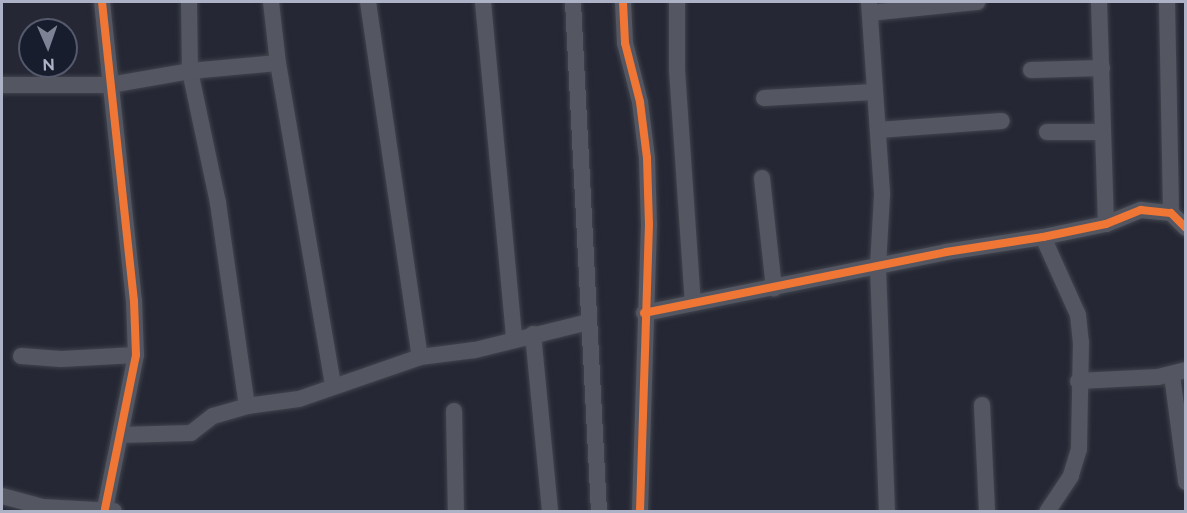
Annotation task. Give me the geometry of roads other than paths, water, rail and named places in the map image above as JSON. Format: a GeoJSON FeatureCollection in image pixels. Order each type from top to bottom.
{"type":"FeatureCollection","features":[{"type":"Feature","properties":{"kind":"street"},"geometry":{"type":"LineString","coordinates":[[2,496],[43,509],[110,510],[120,435],[136,355],[134,301],[102,2]]}},
{"type":"Feature","properties":{"kind":"street"},"geometry":{"type":"LineString","coordinates":[[189,2],[190,71],[218,202],[247,406]]}},
{"type":"Feature","properties":{"kind":"street"},"geometry":{"type":"LineString","coordinates":[[271,2],[278,63],[333,386]]}},
{"type":"Feature","properties":{"kind":"street"},"geometry":{"type":"LineString","coordinates":[[368,2],[420,357]]}},
{"type":"Feature","properties":{"kind":"street"},"geometry":{"type":"LineString","coordinates":[[483,2],[514,338]]}},
{"type":"Feature","properties":{"kind":"street"},"geometry":{"type":"LineString","coordinates":[[573,2],[599,512]]}},
{"type":"Feature","properties":{"kind":"street"},"geometry":{"type":"LineString","coordinates":[[623,2],[625,43],[640,102],[647,158],[649,224],[644,313],[640,512]]}},
{"type":"Feature","properties":{"kind":"street"},"geometry":{"type":"LineString","coordinates":[[677,2],[677,70],[693,302]]}},
{"type":"Feature","properties":{"kind":"street"},"geometry":{"type":"LineString","coordinates":[[887,512],[878,267],[882,195],[869,7],[977,2]]}},
{"type":"Feature","properties":{"kind":"street"},"geometry":{"type":"LineString","coordinates":[[1099,2],[1106,224]]}},
{"type":"Feature","properties":{"kind":"street"},"geometry":{"type":"LineString","coordinates":[[1167,2],[1171,213]]}},
{"type":"Feature","properties":{"kind":"street"},"geometry":{"type":"LineString","coordinates":[[2,85],[110,85],[190,71],[278,63]]}},
{"type":"Feature","properties":{"kind":"street"},"geometry":{"type":"LineString","coordinates":[[1031,70],[1102,68]]}},
{"type":"Feature","properties":{"kind":"street"},"geometry":{"type":"LineString","coordinates":[[764,98],[874,92]]}},
{"type":"Feature","properties":{"kind":"street"},"geometry":{"type":"LineString","coordinates":[[878,130],[1002,121]]}},
{"type":"Feature","properties":{"kind":"street"},"geometry":{"type":"LineString","coordinates":[[1047,132],[1103,132]]}},
{"type":"Feature","properties":{"kind":"street"},"geometry":{"type":"LineString","coordinates":[[762,178],[774,288]]}},
{"type":"Feature","properties":{"kind":"street"},"geometry":{"type":"LineString","coordinates":[[644,313],[1106,224],[1141,210],[1171,213],[1185,228]]}},
{"type":"Feature","properties":{"kind":"street"},"geometry":{"type":"LineString","coordinates":[[1043,237],[1078,315],[1081,342],[1078,381],[1079,449],[1071,476],[1047,512]]}},
{"type":"Feature","properties":{"kind":"street"},"geometry":{"type":"LineString","coordinates":[[120,435],[191,433],[213,416],[247,406],[299,399],[420,357],[475,350],[514,338],[588,322]]}},
{"type":"Feature","properties":{"kind":"street"},"geometry":{"type":"LineString","coordinates":[[533,334],[550,512]]}},
{"type":"Feature","properties":{"kind":"street"},"geometry":{"type":"LineString","coordinates":[[21,356],[61,359],[136,355]]}},
{"type":"Feature","properties":{"kind":"street"},"geometry":{"type":"LineString","coordinates":[[1078,381],[1179,372],[1185,482]]}},
{"type":"Feature","properties":{"kind":"street"},"geometry":{"type":"LineString","coordinates":[[982,405],[987,512]]}},
{"type":"Feature","properties":{"kind":"street"},"geometry":{"type":"LineString","coordinates":[[454,411],[456,512]]}}]}
